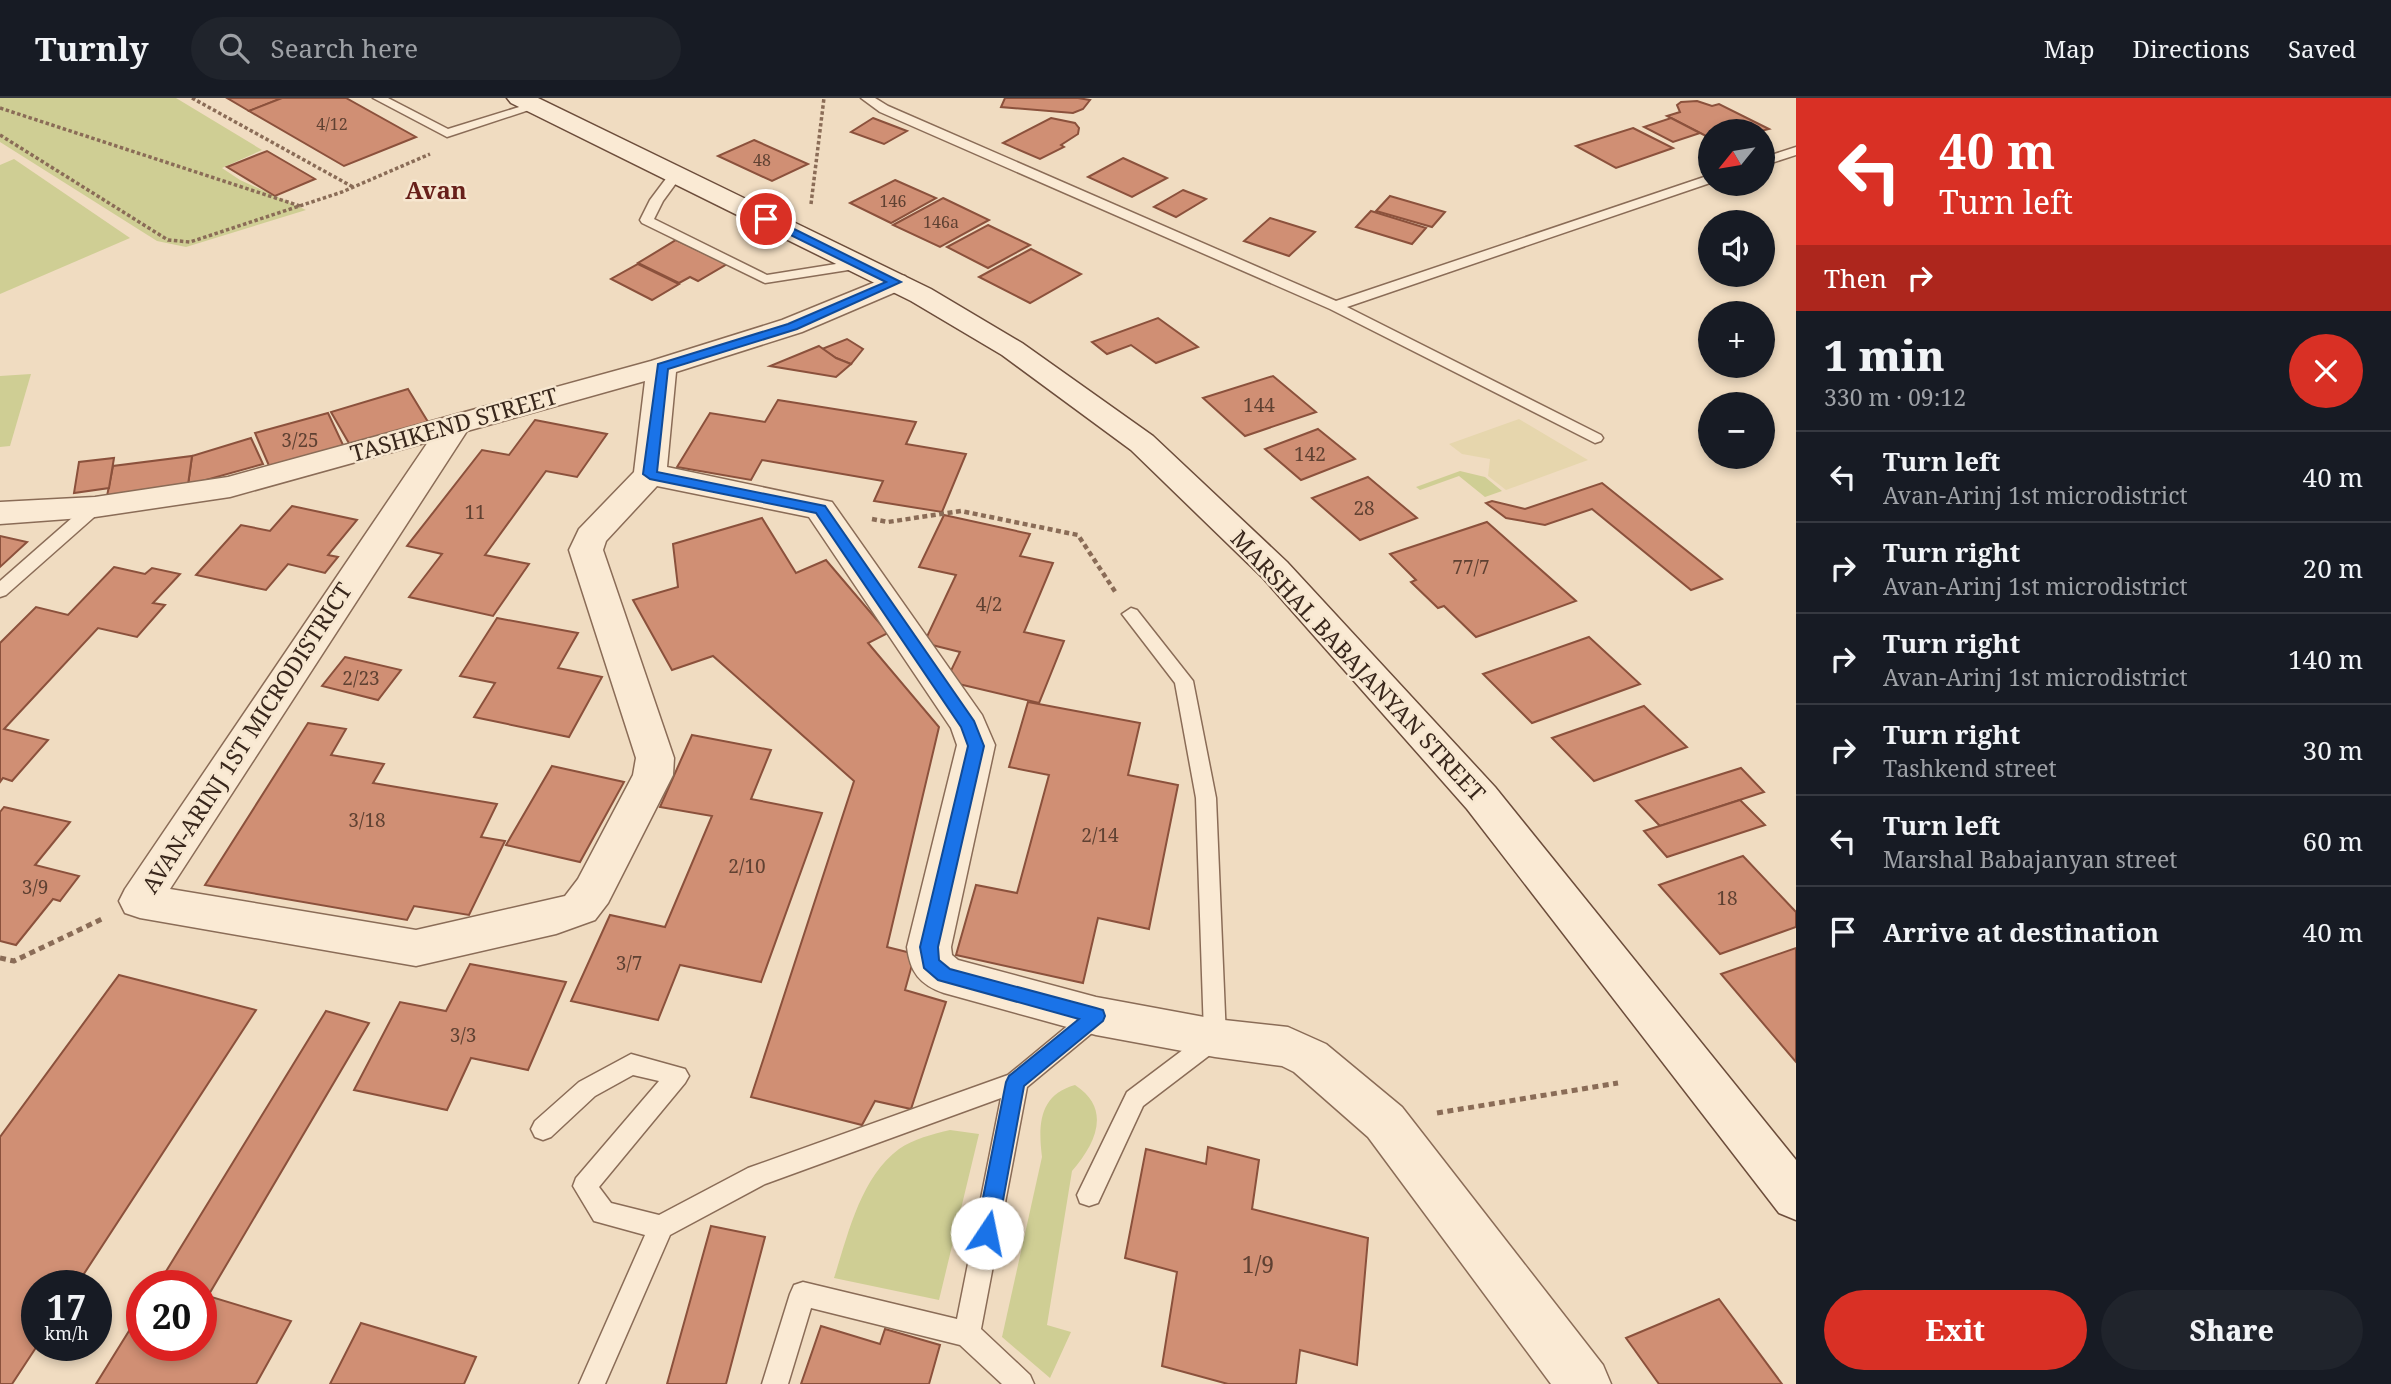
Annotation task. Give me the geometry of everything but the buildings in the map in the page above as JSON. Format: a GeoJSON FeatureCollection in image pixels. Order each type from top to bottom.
{"type":"FeatureCollection","features":[{"type":"Feature","properties":{"kind":"street","name":"MARSHAL BABAJANYAN STREET"},"geometry":{"type":"LineString","coordinates":[[527,102],[895,282],[1012,349],[1142,443],[1275,569],[1481,798],[1796,1196]]}},
{"type":"Feature","properties":{"kind":"street","name":"TASHKEND STREET"},"geometry":{"type":"LineString","coordinates":[[0,513],[95,507],[230,487],[662,367],[792,326],[895,282]]}},
{"type":"Feature","properties":{"kind":"street"},"geometry":{"type":"LineString","coordinates":[[662,367],[650,474],[820,509],[969,725],[976,746],[929,947],[931,963],[944,975],[1096,1016],[1215,1038],[1288,1047],[1310,1058],[1385,1122],[1584,1384]]}},
{"type":"Feature","properties":{"kind":"street","name":"AVAN-ARINJ 1ST MICRODISTRICT"},"geometry":{"type":"LineString","coordinates":[[455,425],[140,901],[416,948],[556,917],[580,908],[593,891],[653,775],[654,758],[586,551],[591,537],[650,474]]}},
{"type":"Feature","properties":{"kind":"lane"},"geometry":{"type":"LineString","coordinates":[[379,98],[447,132],[527,102]]}},
{"type":"Feature","properties":{"kind":"lane"},"geometry":{"type":"LineString","coordinates":[[867,98],[884,109],[1335,306],[1595,438]]}},
{"type":"Feature","properties":{"kind":"lane"},"geometry":{"type":"LineString","coordinates":[[1775,158],[1796,151]]}},
{"type":"Feature","properties":{"kind":"lane"},"geometry":{"type":"LineString","coordinates":[[676,175],[657,200],[647,220],[765,279],[861,264]]}},
{"type":"Feature","properties":{"kind":"lane"},"geometry":{"type":"LineString","coordinates":[[1335,306],[1698,183]]}},
{"type":"Feature","properties":{"kind":"lane"},"geometry":{"type":"LineString","coordinates":[[0,591],[95,507]]}},
{"type":"Feature","properties":{"kind":"lane"},"geometry":{"type":"LineString","coordinates":[[1089,1195],[1135,1099],[1215,1038],[1206,798],[1184,681],[1130,614]]}},
{"type":"Feature","properties":{"kind":"lane"},"geometry":{"type":"LineString","coordinates":[[592,1384],[661,1227],[757,1176],[1016,1082],[1096,1016]]}},
{"type":"Feature","properties":{"kind":"lane"},"geometry":{"type":"LineString","coordinates":[[543,1129],[587,1089],[631,1064],[677,1076],[655,1107],[622,1140],[585,1186],[603,1213],[661,1227]]}},
{"type":"Feature","properties":{"kind":"lane"},"geometry":{"type":"LineString","coordinates":[[967,1334],[1016,1082]]}},
{"type":"Feature","properties":{"kind":"lane"},"geometry":{"type":"LineString","coordinates":[[775,1384],[803,1294],[967,1334],[1021,1384]]}},
{"type":"Feature","properties":{"kind":"path"},"geometry":{"type":"LineString","coordinates":[[192,98],[353,187]]}},
{"type":"Feature","properties":{"kind":"path"},"geometry":{"type":"LineString","coordinates":[[810,209],[824,98]]}},
{"type":"Feature","properties":{"kind":"path"},"geometry":{"type":"LineString","coordinates":[[0,108],[301,207]]}},
{"type":"Feature","properties":{"kind":"path"},"geometry":{"type":"LineString","coordinates":[[0,135],[168,240],[190,242],[301,207],[442,149]]}},
{"type":"Feature","properties":{"kind":"path"},"geometry":{"type":"LineString","coordinates":[[820,509],[888,522],[961,511],[1078,535],[1130,614]]}},
{"type":"Feature","properties":{"kind":"path"},"geometry":{"type":"LineString","coordinates":[[0,958],[14,961],[140,901]]}},
{"type":"Feature","properties":{"kind":"path"},"geometry":{"type":"LineString","coordinates":[[1385,1122],[1618,1083]]}},
{"type":"Feature","properties":{"kind":"shaded area"},"geometry":{"type":"Polygon","coordinates":[[[0,98],[176,98],[262,150],[222,168],[240,180],[306,210],[186,247],[157,241],[0,142],[0,98]]]}},
{"type":"Feature","properties":{"kind":"shaded area"},"geometry":{"type":"Polygon","coordinates":[[[14,159],[130,238],[0,294],[0,165],[14,159]]]}},
{"type":"Feature","properties":{"kind":"shaded area"},"geometry":{"type":"Polygon","coordinates":[[[31,374],[10,446],[0,447],[0,376],[31,374]]]}},
{"type":"Feature","properties":{"kind":"shaded area"},"geometry":{"type":"Polygon","coordinates":[[[1519,419],[1588,460],[1506,490],[1488,476],[1490,459],[1462,454],[1449,444],[1519,419]]]}},
{"type":"Feature","properties":{"kind":"shaded area"},"geometry":{"type":"Polygon","coordinates":[[[1460,471],[1485,477],[1502,491],[1485,497],[1459,476],[1420,490],[1416,487],[1460,471]]]}},
{"type":"Feature","properties":{"kind":"shaded area"},"geometry":{"type":"Polygon","coordinates":[[[1075,1085],[1086,1094],[1097,1115],[1093,1138],[1072,1171],[1047,1325],[1071,1332],[1050,1378],[1002,1337],[1042,1157],[1041,1123],[1054,1096],[1075,1085]]]}},
{"type":"Feature","properties":{"kind":"shaded area"},"geometry":{"type":"Polygon","coordinates":[[[950,1130],[979,1134],[939,1300],[834,1278],[850,1226],[874,1175],[905,1145],[950,1130]]]}},
{"type":"Feature","properties":{"kind":"district","name":"Avan"},"geometry":{"type":"Point","coordinates":[436,191]}},
{"type":"Feature","properties":{"kind":"route"},"geometry":{"type":"LineString","coordinates":[[766,219],[895,282],[792,326],[662,367],[650,474],[820,509],[969,725],[976,746],[929,947],[931,963],[944,975],[1096,1016],[1016,1082],[987,1233]]}}]}
